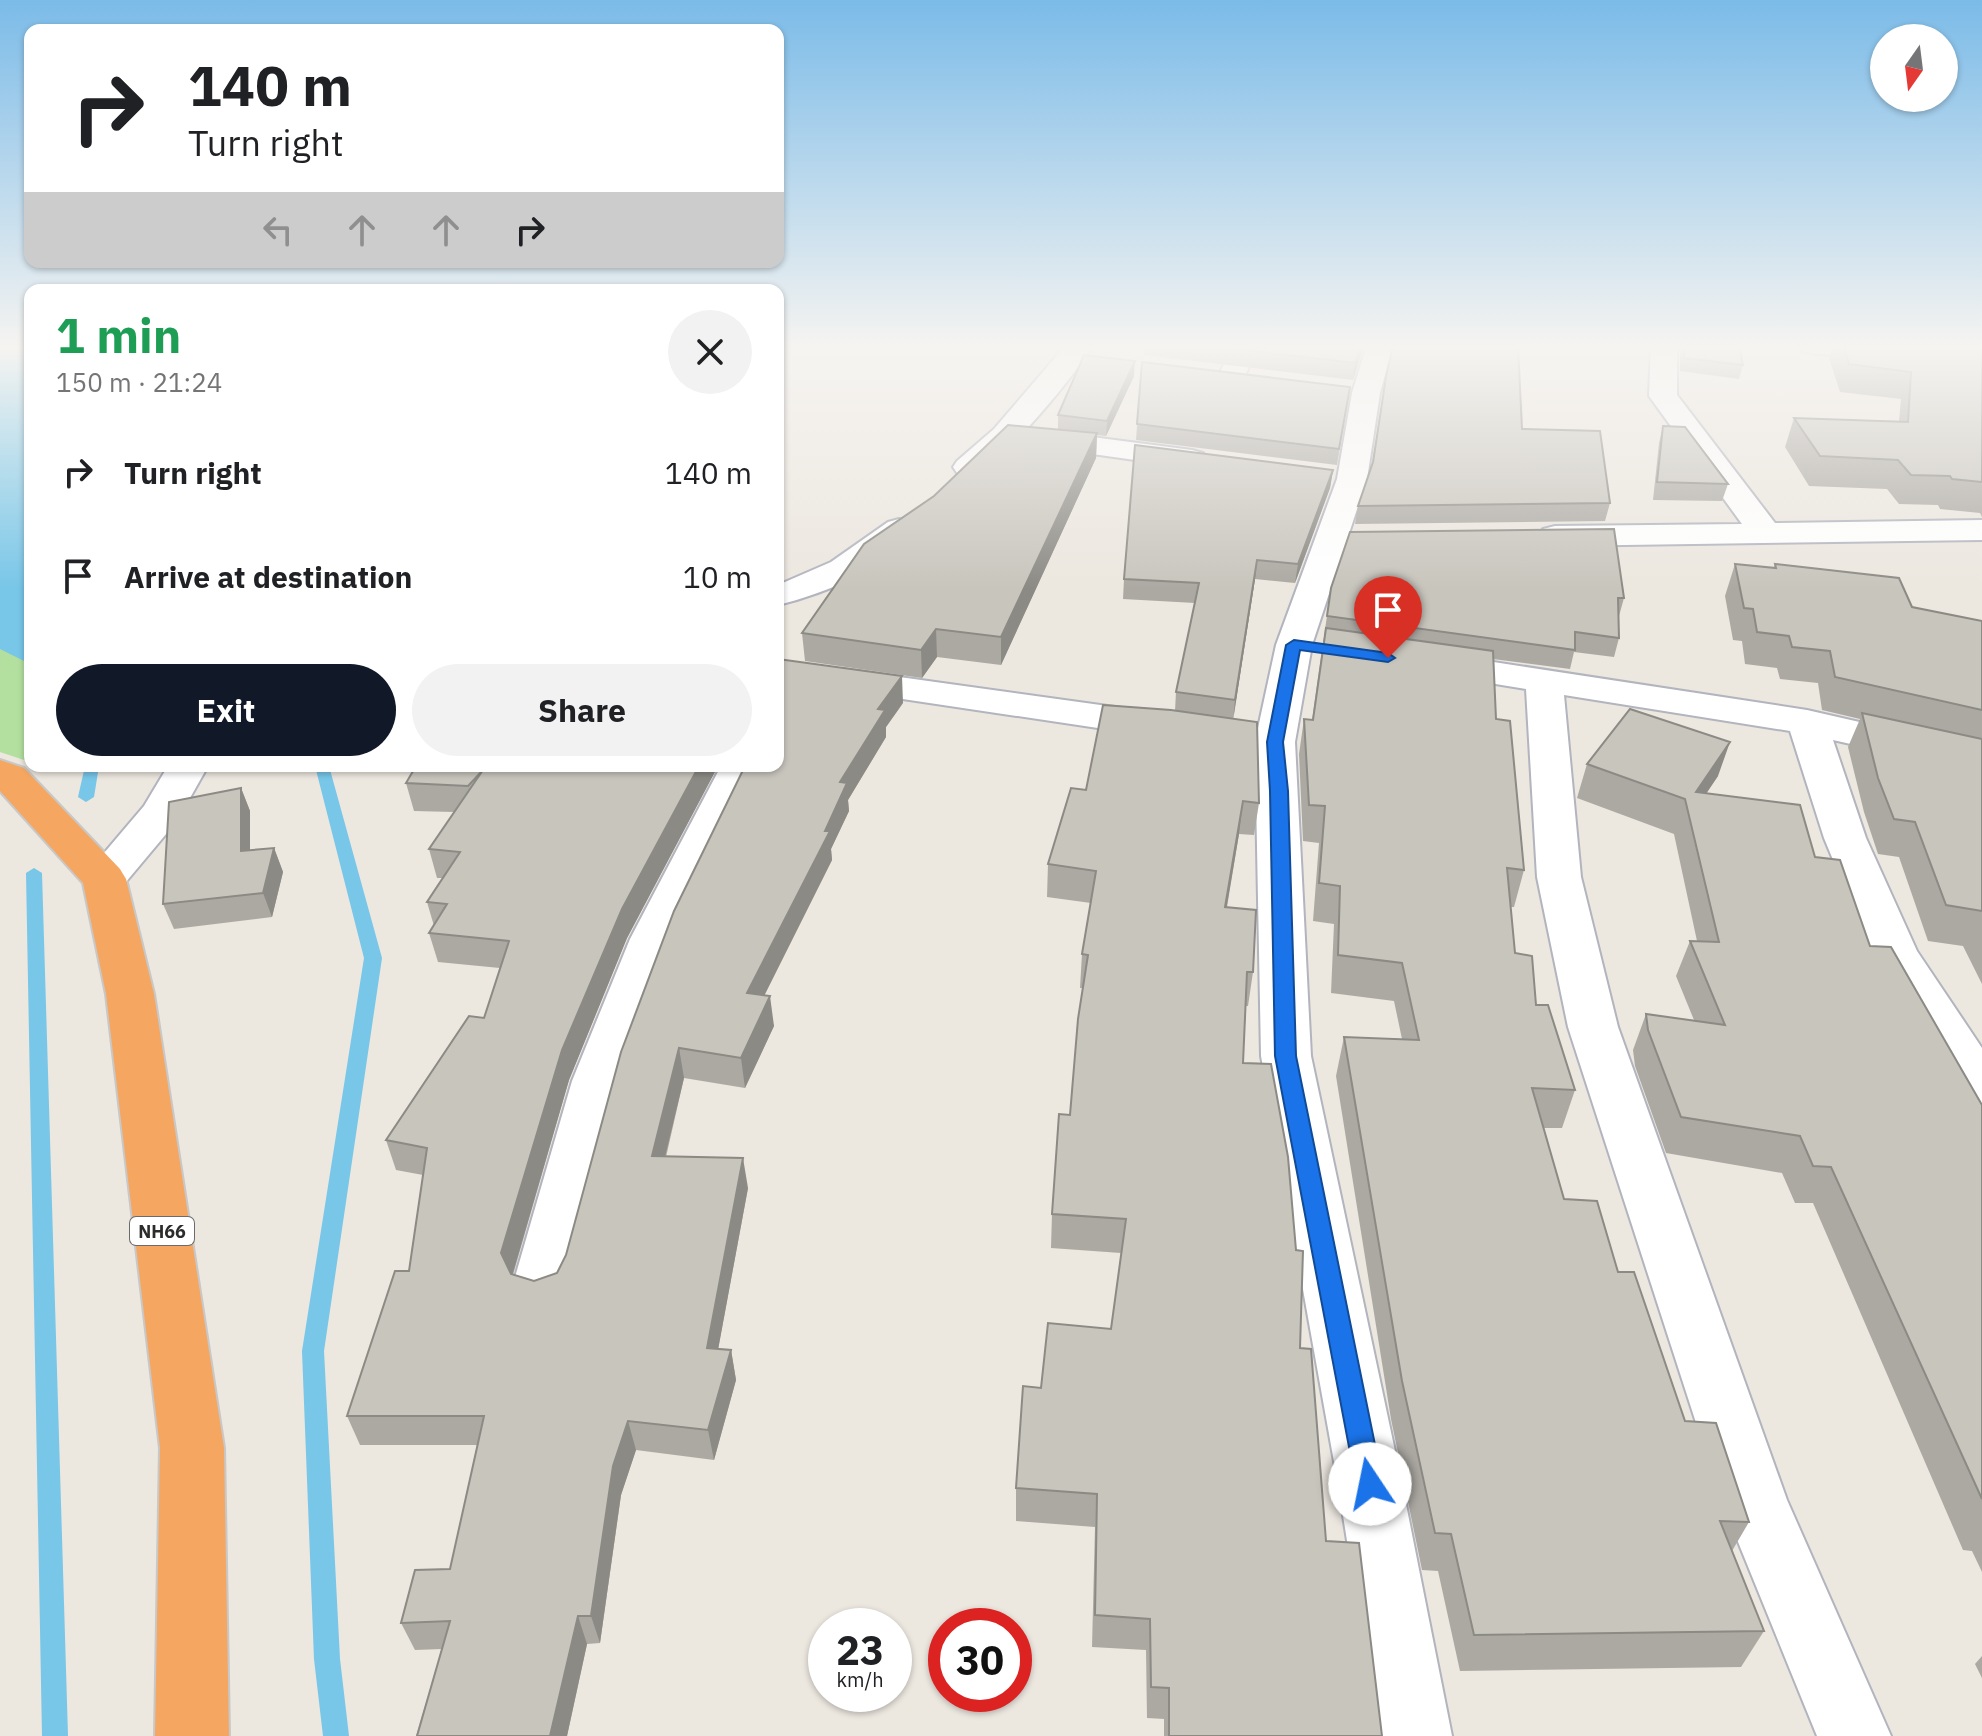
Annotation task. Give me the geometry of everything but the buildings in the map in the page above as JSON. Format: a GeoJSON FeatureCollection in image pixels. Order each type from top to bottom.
{"type":"FeatureCollection","features":[{"type":"Feature","properties":{"kind":"highway","name":"NH66"},"geometry":{"type":"LineString","coordinates":[[3,777],[104,879],[130,994],[192,1448],[192,1736]]}},
{"type":"Feature","properties":{"kind":"street"},"geometry":{"type":"LineString","coordinates":[[948,486],[1013,426]]}},
{"type":"Feature","properties":{"kind":"street"},"geometry":{"type":"LineString","coordinates":[[1345,426],[1336,477],[1348,536],[1309,647],[1259,739],[1279,791],[1286,1056],[1370,1484],[1415,1736]]}},
{"type":"Feature","properties":{"kind":"street"},"geometry":{"type":"LineString","coordinates":[[1686,426],[1765,532]]}},
{"type":"Feature","properties":{"kind":"street"},"geometry":{"type":"LineString","coordinates":[[1004,435],[1225,463]]}},
{"type":"Feature","properties":{"kind":"street"},"geometry":{"type":"LineString","coordinates":[[784,593],[819,582],[877,548],[924,507]]}},
{"type":"Feature","properties":{"kind":"street"},"geometry":{"type":"LineString","coordinates":[[1523,536],[1982,530]]}},
{"type":"Feature","properties":{"kind":"street"},"geometry":{"type":"LineString","coordinates":[[1403,660],[1544,679],[1807,722],[1982,762]]}},
{"type":"Feature","properties":{"kind":"street"},"geometry":{"type":"LineString","coordinates":[[804,675],[1196,730]]}},
{"type":"Feature","properties":{"kind":"street"},"geometry":{"type":"LineString","coordinates":[[1544,679],[1559,877],[1593,1027],[1754,1500],[1854,1736]]}},
{"type":"Feature","properties":{"kind":"street"},"geometry":{"type":"LineString","coordinates":[[1807,722],[1845,838],[1895,954],[1982,1089]]}},
{"type":"Feature","properties":{"kind":"street"},"geometry":{"type":"LineString","coordinates":[[104,879],[162,812],[185,772]]}},
{"type":"Feature","properties":{"kind":"street"},"geometry":{"type":"LineString","coordinates":[[542,1284],[603,1067],[653,939],[738,772]]}},
{"type":"Feature","properties":{"kind":"green space"},"geometry":{"type":"Polygon","coordinates":[[[0,426],[24,426],[24,760],[0,752],[0,426]]]}},
{"type":"Feature","properties":{"kind":"water"},"geometry":{"type":"Polygon","coordinates":[[[0,426],[24,426],[24,661],[0,649],[0,426]]]}},
{"type":"Feature","properties":{"kind":"waterway"},"geometry":{"type":"LineString","coordinates":[[86,797],[91,772]]}},
{"type":"Feature","properties":{"kind":"waterway"},"geometry":{"type":"LineString","coordinates":[[324,772],[373,958],[313,1351],[327,1659],[336,1736]]}},
{"type":"Feature","properties":{"kind":"waterway"},"geometry":{"type":"LineString","coordinates":[[34,873],[55,1736]]}},
{"type":"Feature","properties":{"kind":"route"},"geometry":{"type":"LineString","coordinates":[[1370,1484],[1286,1056],[1275,742],[1294,645],[1388,658]]}}]}
